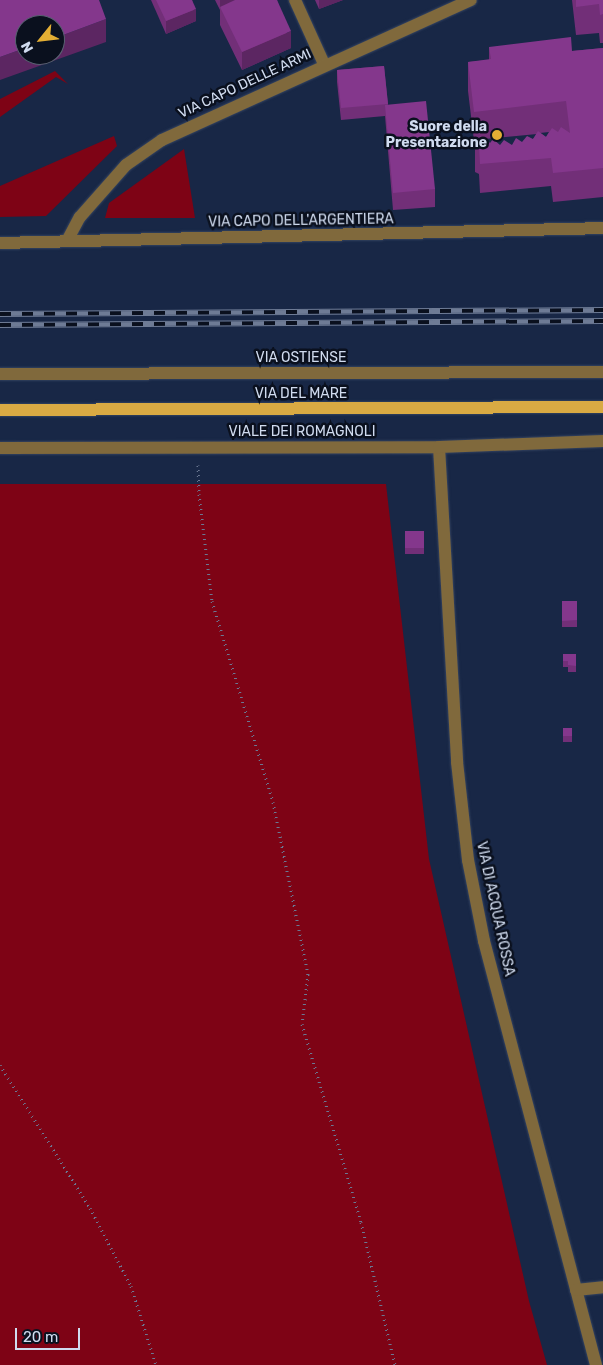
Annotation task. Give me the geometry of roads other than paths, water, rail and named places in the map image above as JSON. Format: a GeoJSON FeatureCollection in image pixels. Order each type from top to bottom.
{"type":"FeatureCollection","features":[{"type":"Feature","properties":{"kind":"main road","name":"VIA DEL MARE"},"geometry":{"type":"LineString","coordinates":[[0,410],[603,407]]}},
{"type":"Feature","properties":{"kind":"street"},"geometry":{"type":"LineString","coordinates":[[295,0],[324,64]]}},
{"type":"Feature","properties":{"kind":"street","name":"VIA CAPO DELLE ARMI"},"geometry":{"type":"LineString","coordinates":[[67,242],[95,200],[126,165],[148,148],[324,64],[468,1]]}},
{"type":"Feature","properties":{"kind":"street","name":"VIA CAPO DELL'ARGENTIERA"},"geometry":{"type":"LineString","coordinates":[[0,243],[603,228]]}},
{"type":"Feature","properties":{"kind":"street","name":"VIA OSTIENSE"},"geometry":{"type":"LineString","coordinates":[[0,374],[603,372]]}},
{"type":"Feature","properties":{"kind":"street","name":"VIALE DEI ROMAGNOLI"},"geometry":{"type":"LineString","coordinates":[[0,448],[439,447],[603,441]]}},
{"type":"Feature","properties":{"kind":"street","name":"VIA DI ACQUA ROSSA"},"geometry":{"type":"LineString","coordinates":[[439,447],[457,762],[468,860],[484,941],[596,1365]]}},
{"type":"Feature","properties":{"kind":"street"},"geometry":{"type":"LineString","coordinates":[[576,1290],[603,1287]]}},
{"type":"Feature","properties":{"kind":"railway"},"geometry":{"type":"LineString","coordinates":[[0,314],[603,310]]}},
{"type":"Feature","properties":{"kind":"railway"},"geometry":{"type":"LineString","coordinates":[[0,325],[603,321]]}},
{"type":"Feature","properties":{"kind":"place","name":"Suore della Presentazione"},"geometry":{"type":"Point","coordinates":[497,135]}}]}
